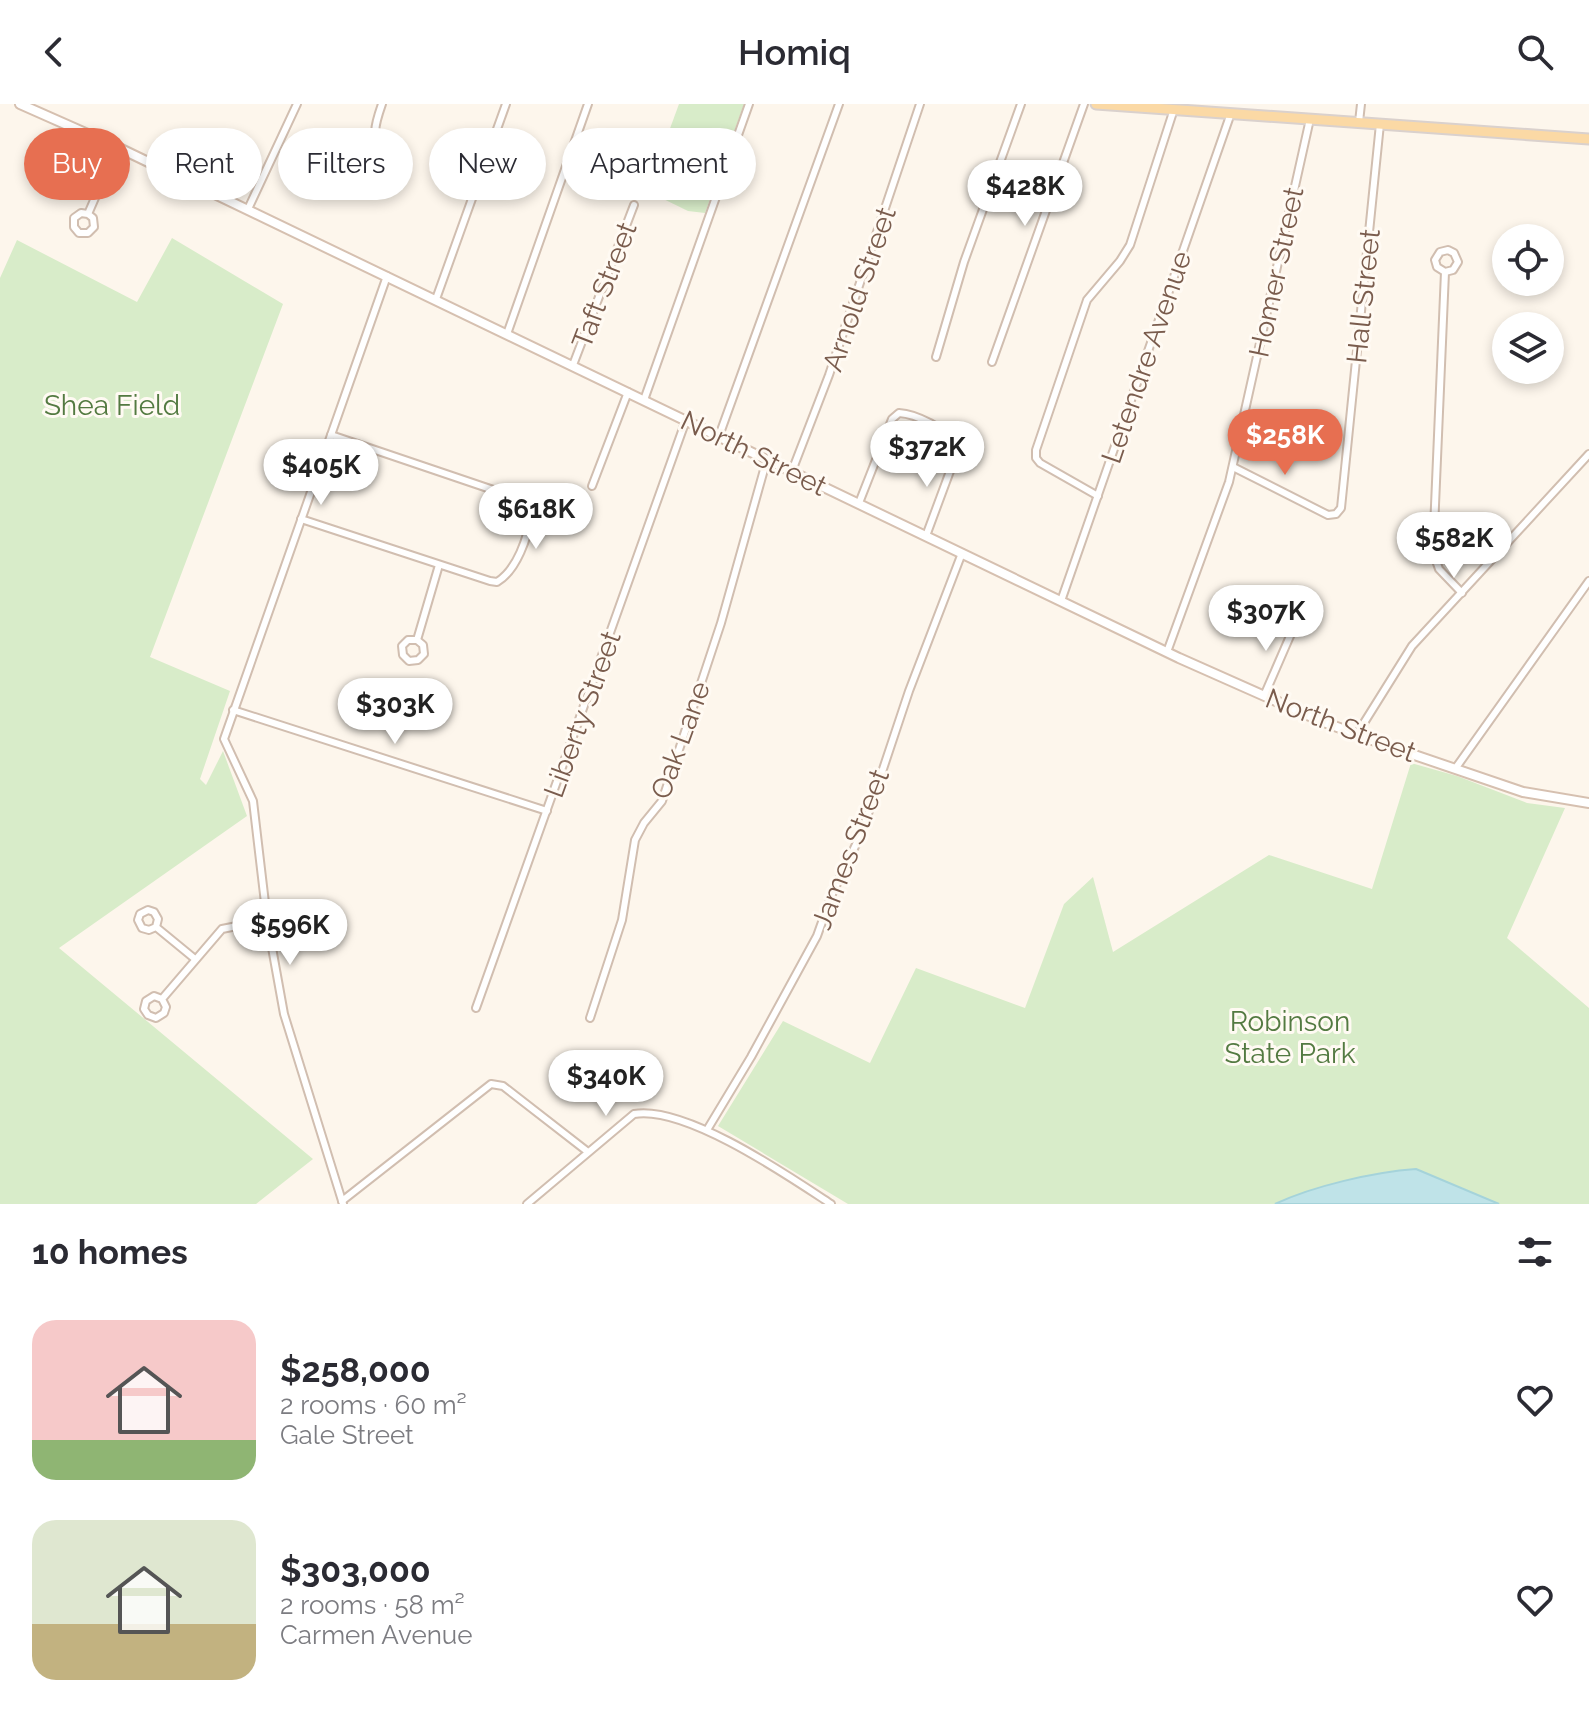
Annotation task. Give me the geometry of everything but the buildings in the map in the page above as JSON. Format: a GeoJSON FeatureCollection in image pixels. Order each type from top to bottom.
{"type":"FeatureCollection","features":[{"type":"Feature","properties":{"kind":"main road","name":"North Street"},"geometry":{"type":"LineString","coordinates":[[20,104],[74,128]]}},
{"type":"Feature","properties":{"kind":"main road"},"geometry":{"type":"LineString","coordinates":[[1096,104],[1589,139]]}},
{"type":"Feature","properties":{"kind":"main road","name":"North Street"},"geometry":{"type":"LineString","coordinates":[[130,153],[1264,696],[1357,734],[1523,792],[1589,803]]}},
{"type":"Feature","properties":{"kind":"street"},"geometry":{"type":"LineString","coordinates":[[248,209],[297,104]]}},
{"type":"Feature","properties":{"kind":"street"},"geometry":{"type":"LineString","coordinates":[[376,128],[382,104]]}},
{"type":"Feature","properties":{"kind":"street"},"geometry":{"type":"LineString","coordinates":[[436,299],[506,104]]}},
{"type":"Feature","properties":{"kind":"street"},"geometry":{"type":"LineString","coordinates":[[507,334],[588,104]]}},
{"type":"Feature","properties":{"kind":"street"},"geometry":{"type":"LineString","coordinates":[[644,400],[749,104]]}},
{"type":"Feature","properties":{"kind":"street"},"geometry":{"type":"LineString","coordinates":[[719,436],[839,104]]}},
{"type":"Feature","properties":{"kind":"street","name":"Arnold Street"},"geometry":{"type":"LineString","coordinates":[[792,471],[894,189],[920,104]]}},
{"type":"Feature","properties":{"kind":"street"},"geometry":{"type":"LineString","coordinates":[[936,357],[964,262],[1021,104]]}},
{"type":"Feature","properties":{"kind":"street"},"geometry":{"type":"LineString","coordinates":[[992,362],[1084,104]]}},
{"type":"Feature","properties":{"kind":"street"},"geometry":{"type":"LineString","coordinates":[[1359,122],[1361,104]]}},
{"type":"Feature","properties":{"kind":"street"},"geometry":{"type":"LineString","coordinates":[[1098,496],[1040,463],[1036,450],[1087,300],[1130,245],[1174,109]]}},
{"type":"Feature","properties":{"kind":"street","name":"Letendre Avenue"},"geometry":{"type":"LineString","coordinates":[[1061,601],[1231,113]]}},
{"type":"Feature","properties":{"kind":"street","name":"Homer Street"},"geometry":{"type":"LineString","coordinates":[[1167,652],[1233,467],[1310,119]]}},
{"type":"Feature","properties":{"kind":"street","name":"Hall Street"},"geometry":{"type":"LineString","coordinates":[[1233,467],[1328,515],[1340,510],[1380,124]]}},
{"type":"Feature","properties":{"kind":"street"},"geometry":{"type":"LineString","coordinates":[[88,214],[94,200]]}},
{"type":"Feature","properties":{"kind":"street","name":"Taft Street"},"geometry":{"type":"LineString","coordinates":[[573,365],[634,205]]}},
{"type":"Feature","properties":{"kind":"street"},"geometry":{"type":"LineString","coordinates":[[1445,272],[1433,552],[1441,573],[1462,593]]}},
{"type":"Feature","properties":{"kind":"street"},"geometry":{"type":"LineString","coordinates":[[387,276],[224,739],[255,809],[267,920],[286,1023],[342,1202],[491,1084],[503,1086],[588,1152]]}},
{"type":"Feature","properties":{"kind":"street"},"geometry":{"type":"LineString","coordinates":[[592,486],[628,392]]}},
{"type":"Feature","properties":{"kind":"street"},"geometry":{"type":"LineString","coordinates":[[859,503],[892,419],[899,413],[948,434],[957,444],[957,450],[926,536]]}},
{"type":"Feature","properties":{"kind":"street","name":"Liberty Street"},"geometry":{"type":"LineString","coordinates":[[476,1008],[686,420]]}},
{"type":"Feature","properties":{"kind":"street"},"geometry":{"type":"LineString","coordinates":[[301,519],[490,581],[503,579],[513,566],[530,522],[531,515],[524,502],[331,435]]}},
{"type":"Feature","properties":{"kind":"street"},"geometry":{"type":"LineString","coordinates":[[1357,734],[1412,646],[1589,454]]}},
{"type":"Feature","properties":{"kind":"street","name":"Oak Lane"},"geometry":{"type":"LineString","coordinates":[[590,1018],[622,920],[635,840],[662,801],[721,623],[767,459]]}},
{"type":"Feature","properties":{"kind":"street","name":"James Street"},"geometry":{"type":"LineString","coordinates":[[707,1130],[817,936],[832,894],[862,832],[903,705],[962,553]]}},
{"type":"Feature","properties":{"kind":"street"},"geometry":{"type":"LineString","coordinates":[[417,640],[439,565]]}},
{"type":"Feature","properties":{"kind":"street"},"geometry":{"type":"LineString","coordinates":[[1455,769],[1589,581]]}},
{"type":"Feature","properties":{"kind":"street"},"geometry":{"type":"LineString","coordinates":[[1264,696],[1300,613]]}},
{"type":"Feature","properties":{"kind":"street"},"geometry":{"type":"LineString","coordinates":[[233,710],[547,811]]}},
{"type":"Feature","properties":{"kind":"street"},"geometry":{"type":"LineString","coordinates":[[162,999],[214,936],[226,926],[267,920]]}},
{"type":"Feature","properties":{"kind":"street"},"geometry":{"type":"LineString","coordinates":[[156,927],[195,959]]}},
{"type":"Feature","properties":{"kind":"street"},"geometry":{"type":"LineString","coordinates":[[527,1204],[634,1114],[649,1111],[707,1130],[831,1204]]}},
{"type":"Feature","properties":{"kind":"green space"},"geometry":{"type":"Polygon","coordinates":[[[679,104],[744,104],[735,128],[670,128],[679,104]]]}},
{"type":"Feature","properties":{"kind":"green space"},"geometry":{"type":"Polygon","coordinates":[[[665,200],[710,200],[705,213],[688,211],[665,200]]]}},
{"type":"Feature","properties":{"kind":"green space","name":"Shea Field"},"geometry":{"type":"Polygon","coordinates":[[[172,238],[283,304],[150,657],[230,691],[200,779],[206,785],[223,751],[247,816],[59,948],[313,1159],[256,1204],[0,1204],[0,278],[17,240],[137,302],[172,238]]]}},
{"type":"Feature","properties":{"kind":"green space","name":"Robinson State Park"},"geometry":{"type":"Polygon","coordinates":[[[1411,763],[1457,776],[1527,803],[1565,808],[1507,938],[1589,1008],[1589,1204],[848,1204],[718,1126],[783,1021],[870,1063],[916,968],[1025,1008],[1064,904],[1093,877],[1113,952],[1269,855],[1372,889],[1411,763]]]}},
{"type":"Feature","properties":{"kind":"water"},"geometry":{"type":"Polygon","coordinates":[[[1416,1169],[1499,1204],[1275,1204],[1344,1181],[1416,1169]]]}}]}
